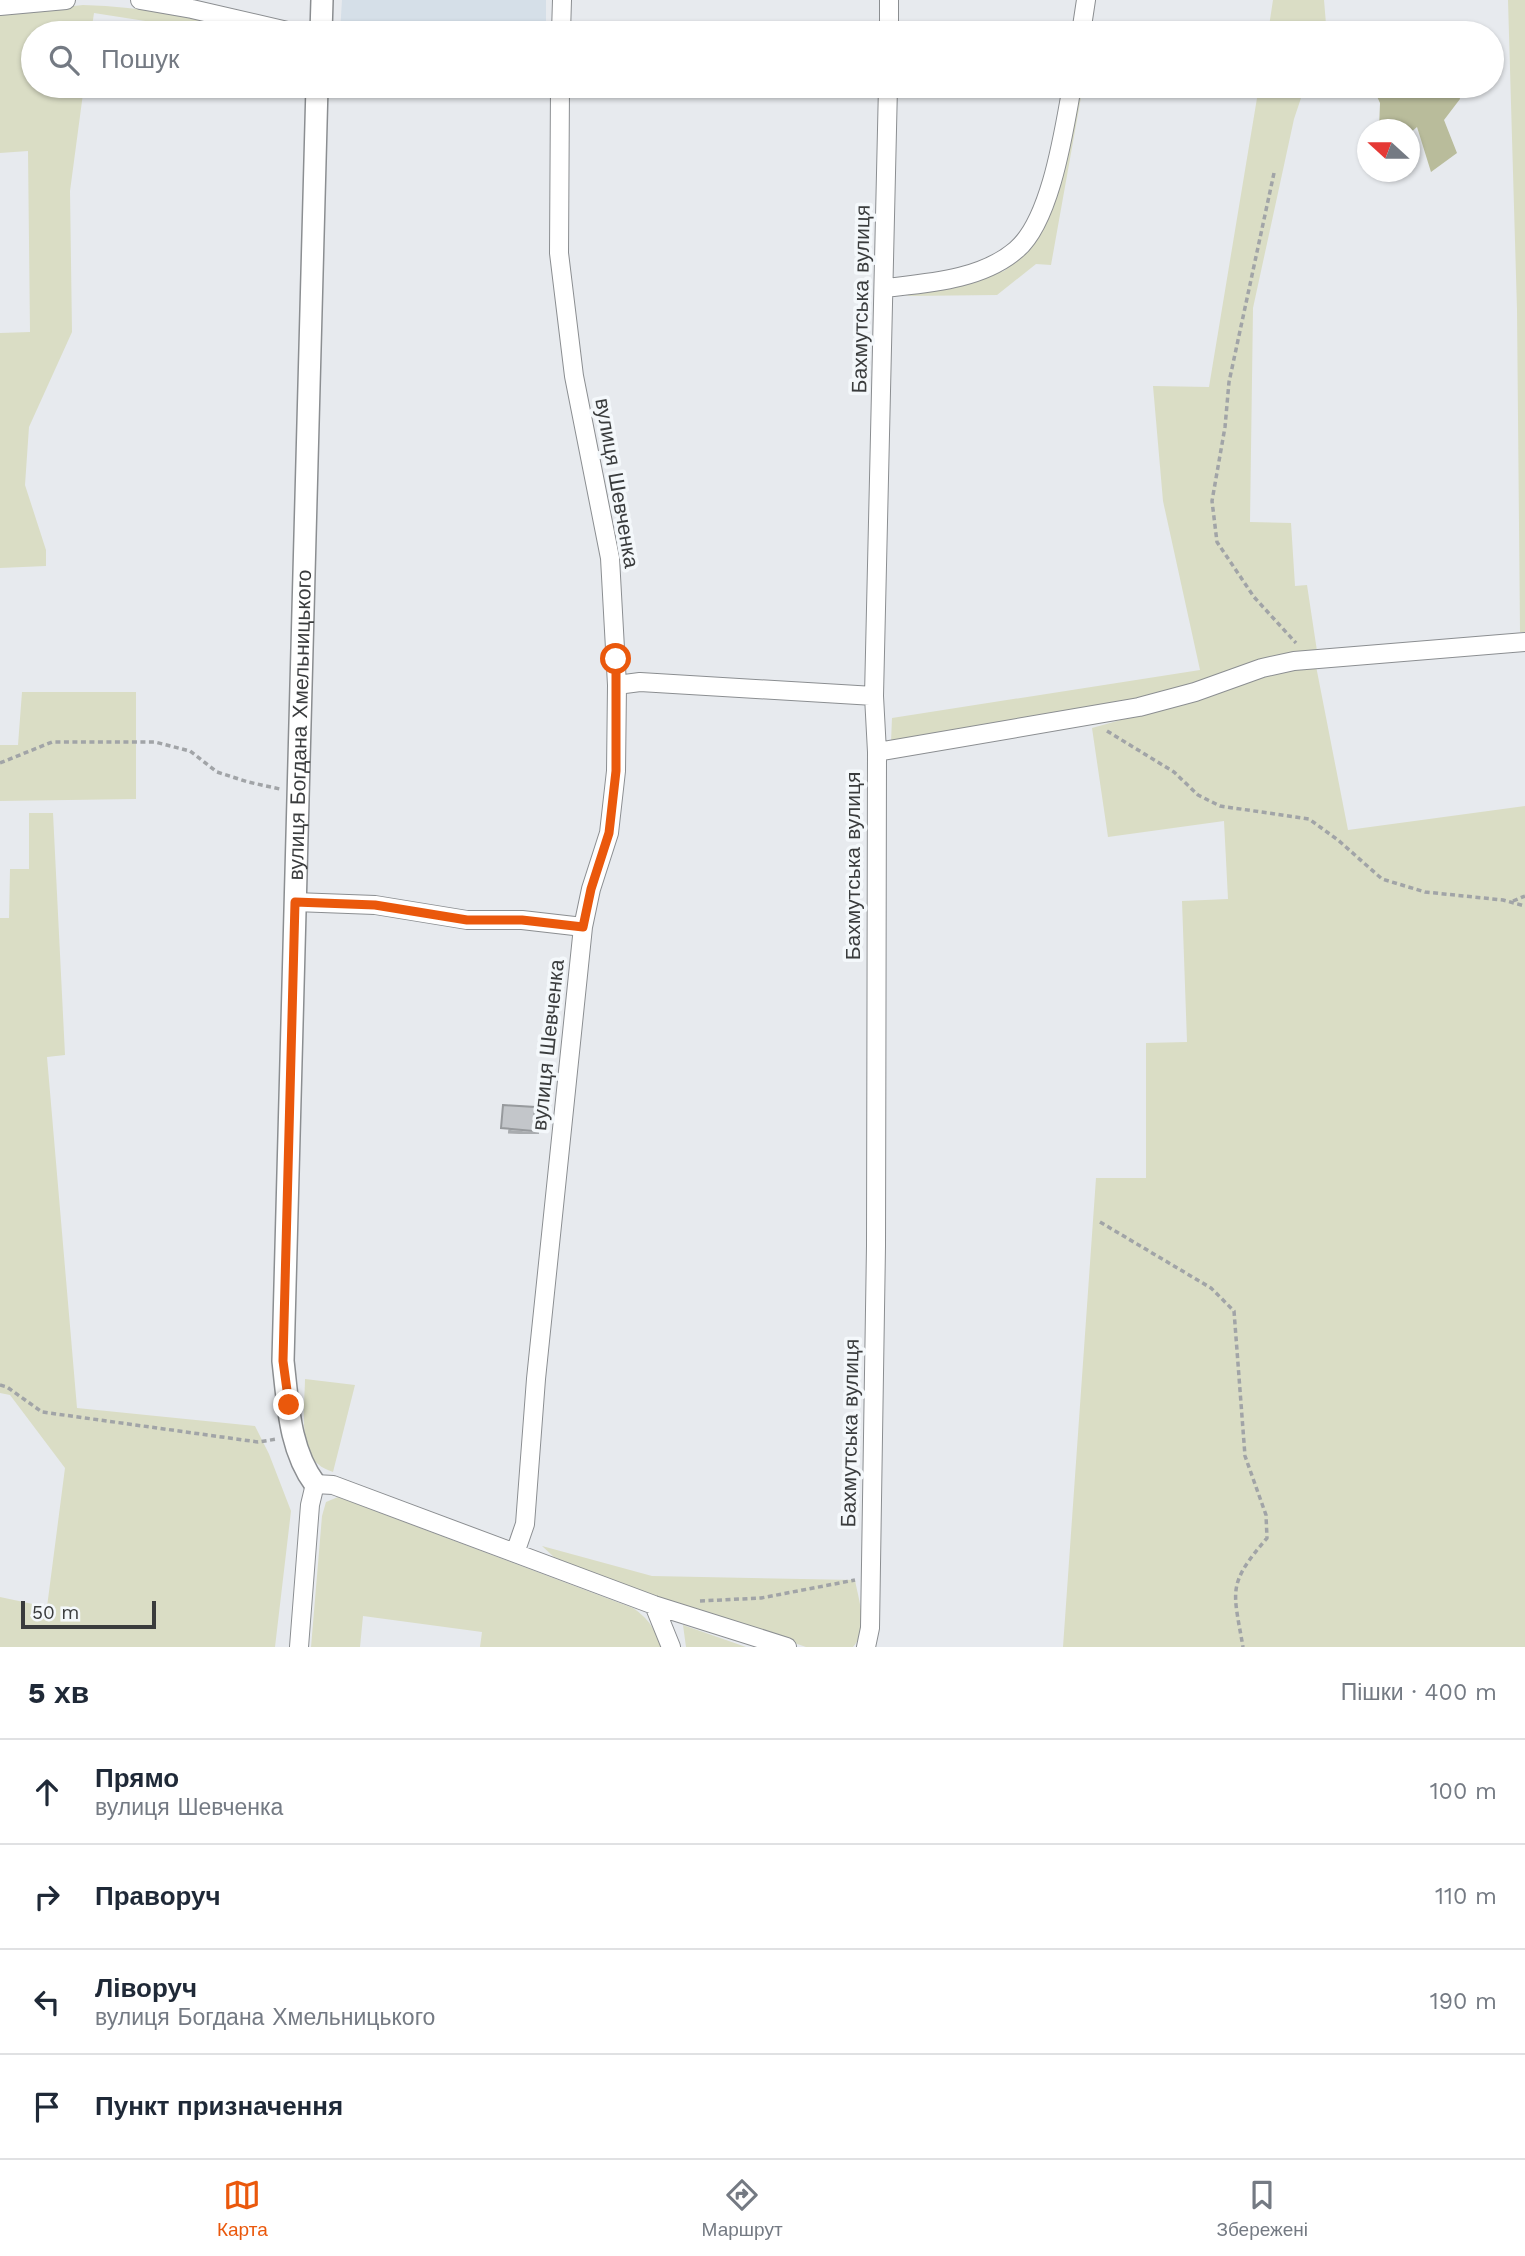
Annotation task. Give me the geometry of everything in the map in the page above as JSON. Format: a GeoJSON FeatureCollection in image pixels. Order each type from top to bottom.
{"type":"FeatureCollection","features":[{"type":"Feature","properties":{"kind":"street"},"geometry":{"type":"LineString","coordinates":[[0,6],[66,0]]}},
{"type":"Feature","properties":{"kind":"street"},"geometry":{"type":"LineString","coordinates":[[140,0],[244,21]]}},
{"type":"Feature","properties":{"kind":"street"},"geometry":{"type":"LineString","coordinates":[[321,21],[322,0]]}},
{"type":"Feature","properties":{"kind":"street"},"geometry":{"type":"LineString","coordinates":[[561,21],[562,0]]}},
{"type":"Feature","properties":{"kind":"street"},"geometry":{"type":"LineString","coordinates":[[889,0],[889,21]]}},
{"type":"Feature","properties":{"kind":"street"},"geometry":{"type":"LineString","coordinates":[[1083,21],[1086,0]]}},
{"type":"Feature","properties":{"kind":"street","name":"вулиця Богдана Хмельницького"},"geometry":{"type":"LineString","coordinates":[[316,1484],[305,1471],[293,1436],[283,1361],[317,98]]}},
{"type":"Feature","properties":{"kind":"street","name":"вулиця Шевченка"},"geometry":{"type":"LineString","coordinates":[[515,1553],[525,1524],[536,1379],[583,927],[591,889],[609,833],[616,771],[617,685],[610,558],[574,376],[559,253],[560,98]]}},
{"type":"Feature","properties":{"kind":"street","name":"Бахмутська вулиця"},"geometry":{"type":"LineString","coordinates":[[866,1647],[870,1628],[876,1246],[877,752],[874,696],[888,98]]}},
{"type":"Feature","properties":{"kind":"street"},"geometry":{"type":"LineString","coordinates":[[885,288],[936,282],[964,275],[987,267],[1016,251],[1032,233],[1043,210],[1070,98]]}},
{"type":"Feature","properties":{"kind":"street"},"geometry":{"type":"LineString","coordinates":[[877,752],[1139,707],[1195,692],[1262,668],[1294,661],[1525,642]]}},
{"type":"Feature","properties":{"kind":"street"},"geometry":{"type":"LineString","coordinates":[[617,685],[640,682],[874,696]]}},
{"type":"Feature","properties":{"kind":"street"},"geometry":{"type":"LineString","coordinates":[[295,902],[375,905],[467,920],[522,920],[583,927]]}},
{"type":"Feature","properties":{"kind":"street"},"geometry":{"type":"LineString","coordinates":[[299,1647],[310,1505],[316,1484],[333,1485],[663,1607],[787,1647]]}},
{"type":"Feature","properties":{"kind":"street"},"geometry":{"type":"LineString","coordinates":[[663,1607],[671,1647]]}},
{"type":"Feature","properties":{"kind":"path"},"geometry":{"type":"LineString","coordinates":[[1274,173],[1229,382],[1225,427],[1212,501],[1217,542],[1254,597],[1311,660]]}},
{"type":"Feature","properties":{"kind":"path"},"geometry":{"type":"LineString","coordinates":[[1084,717],[1174,772],[1198,795],[1220,806],[1309,819],[1338,840],[1382,879],[1425,892],[1525,906]]}},
{"type":"Feature","properties":{"kind":"path"},"geometry":{"type":"LineString","coordinates":[[0,763],[52,742],[155,742],[190,751],[216,772],[297,796]]}},
{"type":"Feature","properties":{"kind":"path"},"geometry":{"type":"LineString","coordinates":[[1511,902],[1525,896]]}},
{"type":"Feature","properties":{"kind":"path"},"geometry":{"type":"LineString","coordinates":[[1100,1222],[1211,1288],[1234,1311],[1245,1457],[1266,1515],[1268,1538],[1243,1566],[1233,1593],[1243,1647]]}},
{"type":"Feature","properties":{"kind":"path"},"geometry":{"type":"LineString","coordinates":[[0,1385],[7,1387],[42,1412],[258,1442],[293,1436]]}},
{"type":"Feature","properties":{"kind":"path"},"geometry":{"type":"LineString","coordinates":[[663,1607],[705,1599],[761,1598],[871,1577]]}},
{"type":"Feature","properties":{"kind":"shaded area"},"geometry":{"type":"Polygon","coordinates":[[[342,0],[546,0],[546,21],[341,21],[342,0]]]}},
{"type":"Feature","properties":{"kind":"green space"},"geometry":{"type":"Polygon","coordinates":[[[1273,0],[1324,0],[1326,21],[1270,21],[1273,0]]]}},
{"type":"Feature","properties":{"kind":"green space"},"geometry":{"type":"Polygon","coordinates":[[[1508,0],[1525,0],[1525,632],[1520,632],[1517,310],[1508,0]]]}},
{"type":"Feature","properties":{"kind":"green space"},"geometry":{"type":"Polygon","coordinates":[[[83,5],[153,11],[208,21],[145,21],[94,13],[93,21],[21,21],[21,98],[82,98],[70,191],[72,332],[29,427],[25,485],[46,550],[46,566],[0,568],[0,333],[30,332],[28,151],[0,153],[0,14],[83,5]]]}},
{"type":"Feature","properties":{"kind":"green space"},"geometry":{"type":"Polygon","coordinates":[[[1081,98],[1051,265],[1036,264],[997,295],[906,296],[1004,271],[1028,250],[1053,209],[1081,98]]]}},
{"type":"Feature","properties":{"kind":"green space"},"geometry":{"type":"Polygon","coordinates":[[[1257,98],[1301,98],[1294,119],[1253,308],[1250,522],[1291,523],[1295,586],[1307,585],[1317,651],[1172,692],[891,742],[892,718],[1200,670],[1163,501],[1153,386],[1209,387],[1257,98]]]}},
{"type":"Feature","properties":{"kind":"green space"},"geometry":{"type":"Polygon","coordinates":[[[1378,98],[1460,98],[1444,120],[1457,153],[1431,172],[1420,137],[1420,119],[1379,119],[1378,98]]]}},
{"type":"Feature","properties":{"kind":"green space"},"geometry":{"type":"Polygon","coordinates":[[[1316,666],[1348,830],[1525,806],[1525,1647],[1063,1647],[1096,1178],[1146,1178],[1146,1043],[1187,1042],[1182,901],[1228,899],[1224,821],[1108,837],[1092,728],[1199,698],[1257,676],[1316,666]]]}},
{"type":"Feature","properties":{"kind":"green space"},"geometry":{"type":"Polygon","coordinates":[[[22,692],[136,692],[136,799],[0,801],[0,745],[18,745],[22,692]]]}},
{"type":"Feature","properties":{"kind":"green space"},"geometry":{"type":"Polygon","coordinates":[[[29,813],[53,813],[65,1055],[47,1057],[77,1408],[255,1426],[291,1511],[275,1647],[0,1647],[0,1597],[47,1607],[65,1468],[10,1395],[0,1393],[0,918],[9,918],[10,869],[29,869],[29,813]]]}},
{"type":"Feature","properties":{"kind":"green space"},"geometry":{"type":"Polygon","coordinates":[[[305,1379],[355,1385],[333,1472],[318,1464],[308,1447],[304,1424],[305,1379]]]}},
{"type":"Feature","properties":{"kind":"green space"},"geometry":{"type":"Polygon","coordinates":[[[338,1497],[633,1608],[651,1625],[661,1647],[480,1647],[482,1632],[363,1616],[360,1647],[311,1647],[322,1516],[326,1502],[338,1497]]]}},
{"type":"Feature","properties":{"kind":"green space"},"geometry":{"type":"Polygon","coordinates":[[[542,1546],[652,1576],[855,1580],[862,1615],[861,1632],[853,1647],[806,1647],[600,1577],[554,1557],[542,1546]]]}},
{"type":"Feature","properties":{"kind":"green space"},"geometry":{"type":"Polygon","coordinates":[[[683,1625],[746,1647],[686,1647],[683,1625]]]}},
{"type":"Feature","properties":{"kind":"building"},"geometry":{"type":"Polygon","coordinates":[[[503,1105],[535,1107],[533,1131],[501,1128],[503,1105]]]}},
{"type":"Feature","properties":{"kind":"route"},"geometry":{"type":"LineString","coordinates":[[289,1405],[283,1361],[295,902],[375,905],[467,920],[522,920],[583,927],[591,889],[609,833],[616,771],[616,659]]}}]}
